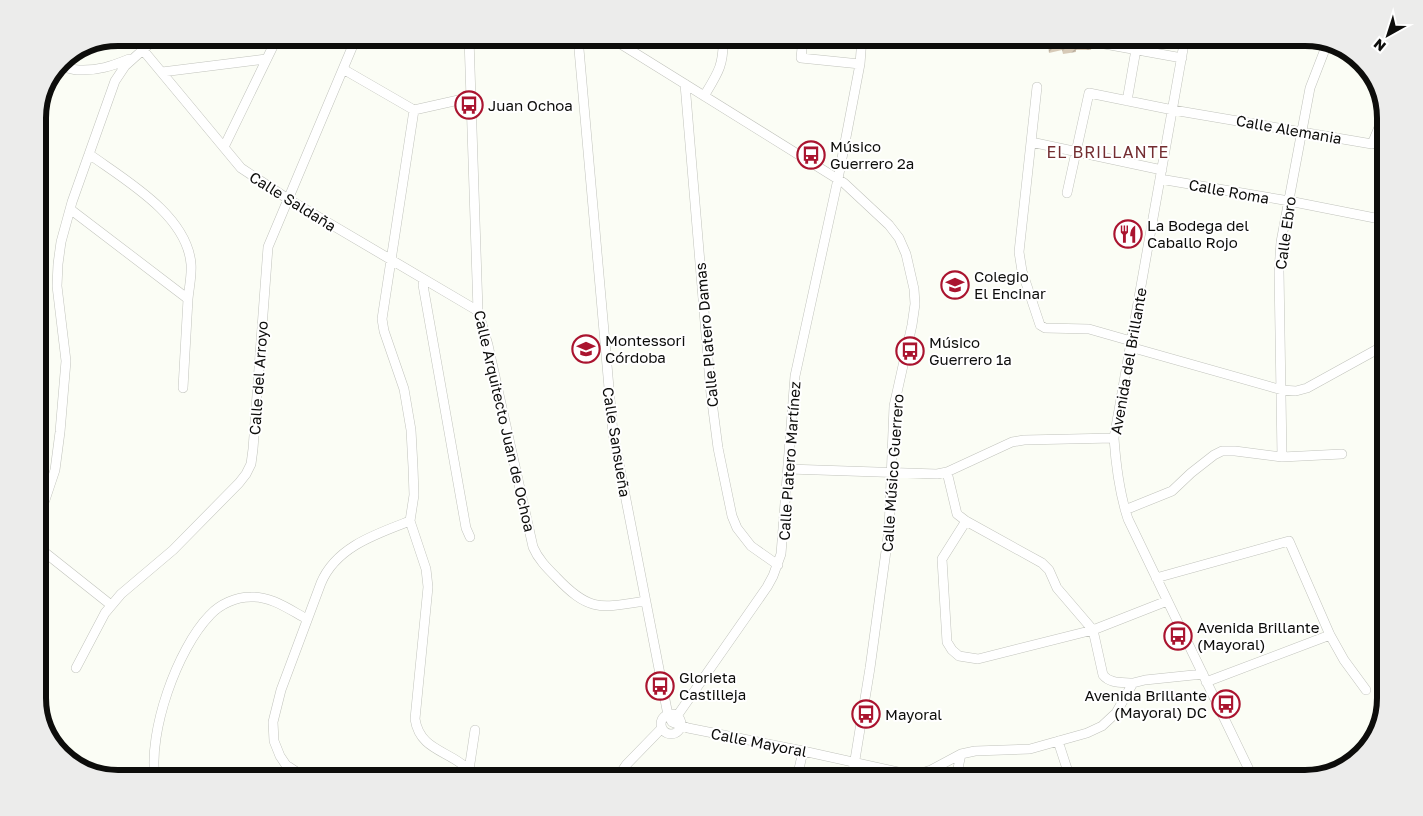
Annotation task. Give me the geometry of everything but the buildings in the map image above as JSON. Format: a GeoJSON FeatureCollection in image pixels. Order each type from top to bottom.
{"type":"FeatureCollection","features":[{"type":"Feature","properties":{"kind":"street","name":"Calle Saldaña"},"geometry":{"type":"LineString","coordinates":[[141,46],[241,168],[288,199],[478,310]]}},
{"type":"Feature","properties":{"kind":"street"},"geometry":{"type":"LineString","coordinates":[[46,497],[55,470],[66,362],[57,286],[58,264],[64,227],[115,81],[133,57],[147,46]]}},
{"type":"Feature","properties":{"kind":"street"},"geometry":{"type":"LineString","coordinates":[[224,147],[273,46]]}},
{"type":"Feature","properties":{"kind":"street","name":"Calle del Arroyo"},"geometry":{"type":"LineString","coordinates":[[76,668],[105,612],[111,605],[128,587],[180,544],[226,497],[246,474],[251,464],[267,254],[271,239],[353,46]]}},
{"type":"Feature","properties":{"kind":"street","name":"Calle Arquitecto Juan de Ochoa"},"geometry":{"type":"LineString","coordinates":[[469,46],[478,310],[488,345],[535,552],[570,593],[588,604],[609,606],[645,600]]}},
{"type":"Feature","properties":{"kind":"street","name":"Calle Sansueña"},"geometry":{"type":"LineString","coordinates":[[579,46],[613,433],[645,600],[674,720]]}},
{"type":"Feature","properties":{"kind":"street"},"geometry":{"type":"LineString","coordinates":[[704,96],[720,69],[723,46]]}},
{"type":"Feature","properties":{"kind":"street"},"geometry":{"type":"LineString","coordinates":[[802,46],[801,58],[860,64]]}},
{"type":"Feature","properties":{"kind":"street","name":"Calle Platero Martínez"},"geometry":{"type":"LineString","coordinates":[[623,770],[661,729],[661,720],[674,720],[767,587],[778,564],[783,544],[795,376],[838,179],[860,64],[861,46]]}},
{"type":"Feature","properties":{"kind":"street"},"geometry":{"type":"LineString","coordinates":[[1115,46],[1182,58]]}},
{"type":"Feature","properties":{"kind":"street"},"geometry":{"type":"LineString","coordinates":[[1128,101],[1137,46]]}},
{"type":"Feature","properties":{"kind":"street","name":"Avenida del Brillante"},"geometry":{"type":"LineString","coordinates":[[1184,46],[1114,438],[1118,486],[1125,510],[1156,578],[1249,770]]}},
{"type":"Feature","properties":{"kind":"street","name":"Calle Músico Guerrero"},"geometry":{"type":"LineString","coordinates":[[627,47],[838,179],[878,213],[894,232],[906,254],[912,280],[914,304],[912,325],[894,406],[889,529],[854,770]]}},
{"type":"Feature","properties":{"kind":"street","name":"Calle Ebro"},"geometry":{"type":"LineString","coordinates":[[1282,457],[1278,272],[1281,242],[1312,80],[1325,50]]}},
{"type":"Feature","properties":{"kind":"street"},"geometry":{"type":"LineString","coordinates":[[68,67],[77,70],[96,70],[133,57]]}},
{"type":"Feature","properties":{"kind":"street"},"geometry":{"type":"LineString","coordinates":[[162,72],[266,59]]}},
{"type":"Feature","properties":{"kind":"street"},"geometry":{"type":"LineString","coordinates":[[343,69],[414,110],[472,97]]}},
{"type":"Feature","properties":{"kind":"street","name":"Calle Platero Damas"},"geometry":{"type":"LineString","coordinates":[[685,84],[711,394],[720,456],[732,516],[737,528],[751,546],[778,564]]}},
{"type":"Feature","properties":{"kind":"street"},"geometry":{"type":"LineString","coordinates":[[1037,87],[1019,262],[1040,325],[1045,328],[1088,330],[1282,390],[1296,391],[1307,388],[1377,349]]}},
{"type":"Feature","properties":{"kind":"street","name":"Calle Alemania"},"geometry":{"type":"LineString","coordinates":[[1076,152],[1089,93],[1172,110],[1372,144],[1377,132]]}},
{"type":"Feature","properties":{"kind":"street"},"geometry":{"type":"LineString","coordinates":[[414,110],[382,319],[384,332],[404,389],[410,430],[414,495],[410,521],[426,569],[428,586],[415,719],[416,729],[429,745],[462,763],[468,770]]}},
{"type":"Feature","properties":{"kind":"street","name":"Calle Roma"},"geometry":{"type":"LineString","coordinates":[[1031,142],[1161,175],[1377,218]]}},
{"type":"Feature","properties":{"kind":"street"},"geometry":{"type":"LineString","coordinates":[[1067,193],[1076,152]]}},
{"type":"Feature","properties":{"kind":"street"},"geometry":{"type":"LineString","coordinates":[[89,154],[159,205],[184,239],[191,265],[183,388]]}},
{"type":"Feature","properties":{"kind":"street"},"geometry":{"type":"LineString","coordinates":[[70,209],[188,299]]}},
{"type":"Feature","properties":{"kind":"street"},"geometry":{"type":"LineString","coordinates":[[424,280],[423,285],[464,519],[470,537]]}},
{"type":"Feature","properties":{"kind":"street"},"geometry":{"type":"LineString","coordinates":[[788,470],[892,473],[946,472],[1012,442],[1024,440],[1114,438]]}},
{"type":"Feature","properties":{"kind":"street"},"geometry":{"type":"LineString","coordinates":[[1125,510],[1172,491],[1206,461],[1222,451],[1282,457],[1342,454]]}},
{"type":"Feature","properties":{"kind":"street"},"geometry":{"type":"LineString","coordinates":[[946,472],[957,514],[966,521],[1042,563],[1049,570],[1057,588],[1093,630],[1102,675],[1112,682],[1133,684],[1145,680],[1204,678],[1330,635]]}},
{"type":"Feature","properties":{"kind":"street"},"geometry":{"type":"LineString","coordinates":[[294,770],[286,765],[276,749],[273,732],[276,708],[324,576],[336,560],[354,545],[410,521]]}},
{"type":"Feature","properties":{"kind":"street"},"geometry":{"type":"LineString","coordinates":[[966,521],[942,559],[947,642],[958,656],[978,659],[1093,630],[1167,601]]}},
{"type":"Feature","properties":{"kind":"street"},"geometry":{"type":"LineString","coordinates":[[1156,578],[1290,541],[1330,635],[1344,660],[1366,690]]}},
{"type":"Feature","properties":{"kind":"street"},"geometry":{"type":"LineString","coordinates":[[46,553],[111,605]]}},
{"type":"Feature","properties":{"kind":"street"},"geometry":{"type":"LineString","coordinates":[[154,770],[155,747],[162,711],[169,688],[183,656],[210,615],[224,604],[251,597],[271,601],[307,619]]}},
{"type":"Feature","properties":{"kind":"street","name":"Calle Mayoral"},"geometry":{"type":"LineString","coordinates":[[931,770],[961,754],[975,751],[1030,749],[1087,733],[1102,726],[1116,713],[1124,700],[1127,690],[1133,684]]}},
{"type":"Feature","properties":{"kind":"street","name":"Calle Mayoral"},"geometry":{"type":"LineString","coordinates":[[661,729],[672,734],[676,732],[674,720],[890,770]]}},
{"type":"Feature","properties":{"kind":"street"},"geometry":{"type":"LineString","coordinates":[[471,770],[475,730]]}},
{"type":"Feature","properties":{"kind":"street"},"geometry":{"type":"LineString","coordinates":[[1058,741],[1067,770]]}},
{"type":"Feature","properties":{"kind":"street"},"geometry":{"type":"LineString","coordinates":[[799,770],[803,751]]}},
{"type":"Feature","properties":{"kind":"street"},"geometry":{"type":"LineString","coordinates":[[958,770],[961,754]]}},
{"type":"Feature","properties":{"kind":"shaded area"},"geometry":{"type":"Polygon","coordinates":[[[1048,46],[1092,46],[1091,50],[1076,50],[1076,52],[1063,54],[1062,50],[1049,53],[1048,46]]]}},
{"type":"Feature","properties":{"kind":"place","name":"Juan Ochoa"},"geometry":{"type":"Point","coordinates":[469,105]}},
{"type":"Feature","properties":{"kind":"place","name":"Músico Guerrero 2ª"},"geometry":{"type":"Point","coordinates":[811,155]}},
{"type":"Feature","properties":{"kind":"place","name":"La Bodega del Caballo Rojo"},"geometry":{"type":"Point","coordinates":[1128,234]}},
{"type":"Feature","properties":{"kind":"place","name":"Colegio El Encinar"},"geometry":{"type":"Point","coordinates":[955,285]}},
{"type":"Feature","properties":{"kind":"place","name":"Montessori Córdoba"},"geometry":{"type":"Point","coordinates":[586,349]}},
{"type":"Feature","properties":{"kind":"place","name":"Músico Guerrero 1ª"},"geometry":{"type":"Point","coordinates":[910,351]}},
{"type":"Feature","properties":{"kind":"place","name":"Avenida Brillante (Mayoral)"},"geometry":{"type":"Point","coordinates":[1178,636]}},
{"type":"Feature","properties":{"kind":"place","name":"Glorieta Castilleja"},"geometry":{"type":"Point","coordinates":[660,686]}},
{"type":"Feature","properties":{"kind":"place","name":"Avenida Brillante (Mayoral) DC"},"geometry":{"type":"Point","coordinates":[1226,704]}},
{"type":"Feature","properties":{"kind":"place","name":"Mayoral"},"geometry":{"type":"Point","coordinates":[866,714]}},
{"type":"Feature","properties":{"kind":"district","name":"EL BRILLANTE"},"geometry":{"type":"Point","coordinates":[1108,152]}}]}
